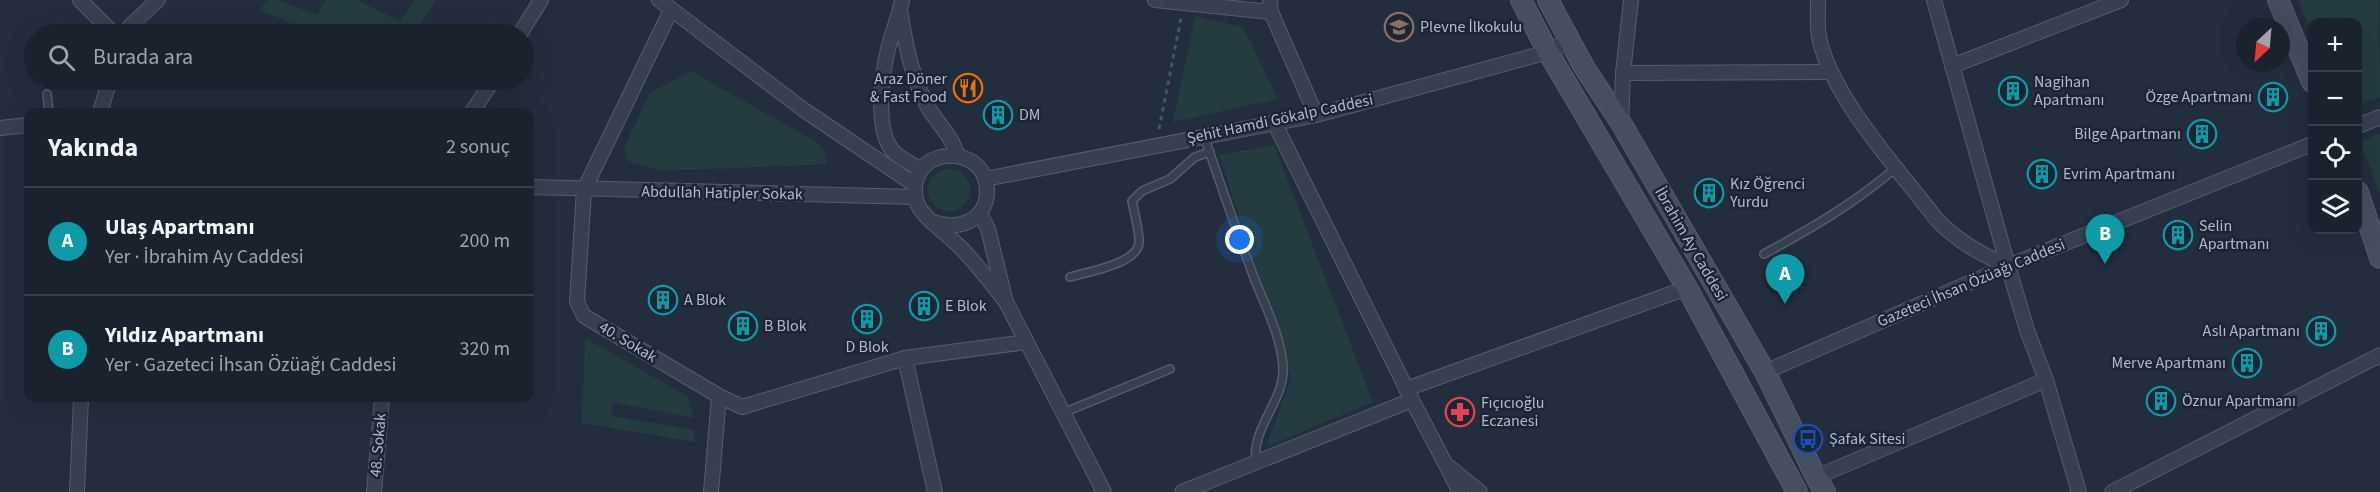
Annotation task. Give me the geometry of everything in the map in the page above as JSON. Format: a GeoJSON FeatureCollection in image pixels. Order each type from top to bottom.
{"type":"FeatureCollection","features":[{"type":"Feature","properties":{"kind":"main road","name":"İbrahim Ay Caddesi"},"geometry":{"type":"LineString","coordinates":[[1521,0],[1548,52],[1687,288],[1797,492]]}},
{"type":"Feature","properties":{"kind":"main road","name":"İbrahim Ay Caddesi"},"geometry":{"type":"LineString","coordinates":[[1548,0],[1765,372],[1821,484]]}},
{"type":"Feature","properties":{"kind":"main road"},"geometry":{"type":"LineString","coordinates":[[2278,0],[2309,72]]}},
{"type":"Feature","properties":{"kind":"main road"},"geometry":{"type":"LineString","coordinates":[[2362,204],[2380,258]]}},
{"type":"Feature","properties":{"kind":"street"},"geometry":{"type":"LineString","coordinates":[[80,0],[104,24]]}},
{"type":"Feature","properties":{"kind":"street"},"geometry":{"type":"LineString","coordinates":[[132,24],[158,0]]}},
{"type":"Feature","properties":{"kind":"street"},"geometry":{"type":"LineString","coordinates":[[526,24],[541,0]]}},
{"type":"Feature","properties":{"kind":"street"},"geometry":{"type":"LineString","coordinates":[[659,0],[915,191]]}},
{"type":"Feature","properties":{"kind":"street"},"geometry":{"type":"LineString","coordinates":[[1155,0],[1184,5],[1209,3],[1271,6],[1316,115]]}},
{"type":"Feature","properties":{"kind":"street"},"geometry":{"type":"LineString","coordinates":[[1621,123],[1623,73],[1631,0]]}},
{"type":"Feature","properties":{"kind":"street"},"geometry":{"type":"LineString","coordinates":[[1818,0],[1819,37],[1831,72],[1854,112],[1937,220],[1968,247],[2008,266]]}},
{"type":"Feature","properties":{"kind":"street"},"geometry":{"type":"LineString","coordinates":[[1934,0],[2008,266],[2027,330],[2046,380],[2079,492]]}},
{"type":"Feature","properties":{"kind":"street"},"geometry":{"type":"LineString","coordinates":[[1952,66],[2121,0]]}},
{"type":"Feature","properties":{"kind":"street"},"geometry":{"type":"LineString","coordinates":[[902,5],[907,54],[914,81],[933,116],[955,146],[957,154]]}},
{"type":"Feature","properties":{"kind":"street"},"geometry":{"type":"LineString","coordinates":[[902,5],[888,47],[883,81],[882,112],[885,138],[893,152],[921,170]]}},
{"type":"Feature","properties":{"kind":"street"},"geometry":{"type":"LineString","coordinates":[[584,190],[671,10]]}},
{"type":"Feature","properties":{"kind":"street","name":"Şehit Hamdi Gökalp Caddesi"},"geometry":{"type":"LineString","coordinates":[[985,179],[1316,115],[1548,52],[1570,40]]}},
{"type":"Feature","properties":{"kind":"street"},"geometry":{"type":"LineString","coordinates":[[1623,73],[1831,72]]}},
{"type":"Feature","properties":{"kind":"street"},"geometry":{"type":"LineString","coordinates":[[101,108],[107,90]]}},
{"type":"Feature","properties":{"kind":"street"},"geometry":{"type":"LineString","coordinates":[[474,108],[486,90]]}},
{"type":"Feature","properties":{"kind":"street"},"geometry":{"type":"LineString","coordinates":[[2362,124],[2380,117]]}},
{"type":"Feature","properties":{"kind":"street"},"geometry":{"type":"LineString","coordinates":[[1274,122],[1409,395],[1460,492]]}},
{"type":"Feature","properties":{"kind":"street"},"geometry":{"type":"LineString","coordinates":[[0,128],[24,125]]}},
{"type":"Feature","properties":{"kind":"street","name":"Gazeteci İhsan Özüağı Caddesi"},"geometry":{"type":"LineString","coordinates":[[1765,372],[2008,266],[2308,146]]}},
{"type":"Feature","properties":{"kind":"street"},"geometry":{"type":"LineString","coordinates":[[931,221],[940,225],[962,225],[980,213],[987,196],[985,179],[974,163],[957,154],[937,157],[921,170],[915,191],[918,206],[931,221],[971,259],[1006,302],[1104,492]]}},
{"type":"Feature","properties":{"kind":"street","name":"Abdullah Hatipler Sokak"},"geometry":{"type":"LineString","coordinates":[[534,187],[584,190],[915,191]]}},
{"type":"Feature","properties":{"kind":"street","name":"40. Sokak"},"geometry":{"type":"LineString","coordinates":[[584,190],[577,302],[584,316],[719,396],[742,406],[905,358],[1026,342]]}},
{"type":"Feature","properties":{"kind":"street"},"geometry":{"type":"LineString","coordinates":[[980,213],[988,229],[1006,302]]}},
{"type":"Feature","properties":{"kind":"street"},"geometry":{"type":"LineString","coordinates":[[1182,492],[1409,395],[1687,288]]}},
{"type":"Feature","properties":{"kind":"street"},"geometry":{"type":"LineString","coordinates":[[2112,492],[2380,355]]}},
{"type":"Feature","properties":{"kind":"street"},"geometry":{"type":"LineString","coordinates":[[905,358],[935,492]]}},
{"type":"Feature","properties":{"kind":"street"},"geometry":{"type":"LineString","coordinates":[[1821,484],[2046,380]]}},
{"type":"Feature","properties":{"kind":"street"},"geometry":{"type":"LineString","coordinates":[[711,492],[719,396]]}},
{"type":"Feature","properties":{"kind":"street"},"geometry":{"type":"LineString","coordinates":[[77,492],[81,402]]}},
{"type":"Feature","properties":{"kind":"street","name":"48. Sokak"},"geometry":{"type":"LineString","coordinates":[[374,492],[382,402]]}},
{"type":"Feature","properties":{"kind":"street"},"geometry":{"type":"LineString","coordinates":[[1444,462],[1480,492]]}},
{"type":"Feature","properties":{"kind":"lane"},"geometry":{"type":"LineString","coordinates":[[47,94],[49,108]]}},
{"type":"Feature","properties":{"kind":"lane"},"geometry":{"type":"LineString","coordinates":[[1204,136],[1279,344],[1283,366],[1282,384],[1257,440],[1256,462]]}},
{"type":"Feature","properties":{"kind":"lane"},"geometry":{"type":"LineString","coordinates":[[1070,277],[1117,264],[1135,252],[1139,244],[1132,201],[1142,191],[1170,179],[1195,157],[1210,152]]}},
{"type":"Feature","properties":{"kind":"lane"},"geometry":{"type":"LineString","coordinates":[[1764,254],[1854,202],[1897,167]]}},
{"type":"Feature","properties":{"kind":"lane"},"geometry":{"type":"LineString","coordinates":[[1063,413],[1170,369]]}},
{"type":"Feature","properties":{"kind":"path"},"geometry":{"type":"LineString","coordinates":[[1156,146],[1184,5]]}},
{"type":"Feature","properties":{"kind":"green space"},"geometry":{"type":"Polygon","coordinates":[[[268,0],[278,0],[317,15],[326,0],[357,0],[400,21],[415,0],[436,0],[420,24],[293,24],[259,10],[268,0]]]}},
{"type":"Feature","properties":{"kind":"green space"},"geometry":{"type":"Polygon","coordinates":[[[2299,0],[2379,0],[2380,97],[2362,104],[2362,18],[2308,18],[2308,25],[2299,0]]]}},
{"type":"Feature","properties":{"kind":"green space"},"geometry":{"type":"Polygon","coordinates":[[[1195,17],[1243,27],[1278,99],[1173,122],[1195,17]]]}},
{"type":"Feature","properties":{"kind":"green space"},"geometry":{"type":"Polygon","coordinates":[[[691,71],[818,143],[825,153],[827,164],[660,171],[628,161],[624,148],[650,93],[691,71]]]}},
{"type":"Feature","properties":{"kind":"green space"},"geometry":{"type":"Polygon","coordinates":[[[2380,133],[2380,193],[2362,147],[2362,141],[2380,133]]]}},
{"type":"Feature","properties":{"kind":"green space"},"geometry":{"type":"Polygon","coordinates":[[[1274,145],[1373,402],[1266,447],[1291,378],[1219,155],[1274,145]]]}},
{"type":"Feature","properties":{"kind":"green space"},"geometry":{"type":"Polygon","coordinates":[[[949,169],[964,175],[970,190],[964,205],[949,211],[934,205],[928,190],[934,175],[949,169]]]}},
{"type":"Feature","properties":{"kind":"green space"},"geometry":{"type":"Polygon","coordinates":[[[585,338],[687,396],[694,418],[613,402],[611,416],[694,430],[695,442],[582,423],[585,338]]]}},
{"type":"Feature","properties":{"kind":"place","name":"Plevne İlkokulu"},"geometry":{"type":"Point","coordinates":[1399,27]}},
{"type":"Feature","properties":{"kind":"place","name":"Araz Döner & Fast Food"},"geometry":{"type":"Point","coordinates":[968,88]}},
{"type":"Feature","properties":{"kind":"place","name":"Nagihan Apartmanı"},"geometry":{"type":"Point","coordinates":[2013,91]}},
{"type":"Feature","properties":{"kind":"place","name":"Özge Apartmanı"},"geometry":{"type":"Point","coordinates":[2273,97]}},
{"type":"Feature","properties":{"kind":"place","name":"DM"},"geometry":{"type":"Point","coordinates":[998,115]}},
{"type":"Feature","properties":{"kind":"place","name":"Bilge Apartmanı"},"geometry":{"type":"Point","coordinates":[2202,134]}},
{"type":"Feature","properties":{"kind":"place","name":"Evrim Apartmanı"},"geometry":{"type":"Point","coordinates":[2042,174]}},
{"type":"Feature","properties":{"kind":"place","name":"Kız Öğrenci Yurdu"},"geometry":{"type":"Point","coordinates":[1709,193]}},
{"type":"Feature","properties":{"kind":"place","name":"Selin Apartmanı"},"geometry":{"type":"Point","coordinates":[2178,235]}},
{"type":"Feature","properties":{"kind":"place","name":"Yıldız Apartmanı"},"geometry":{"type":"Point","coordinates":[2105,264]}},
{"type":"Feature","properties":{"kind":"place","name":"A Blok"},"geometry":{"type":"Point","coordinates":[663,300]}},
{"type":"Feature","properties":{"kind":"place","name":"Ulaş Apartmanı"},"geometry":{"type":"Point","coordinates":[1785,304]}},
{"type":"Feature","properties":{"kind":"place","name":"E Blok"},"geometry":{"type":"Point","coordinates":[924,306]}},
{"type":"Feature","properties":{"kind":"place","name":"D Blok"},"geometry":{"type":"Point","coordinates":[867,319]}},
{"type":"Feature","properties":{"kind":"place","name":"B Blok"},"geometry":{"type":"Point","coordinates":[743,326]}},
{"type":"Feature","properties":{"kind":"place","name":"Aslı Apartmanı"},"geometry":{"type":"Point","coordinates":[2321,331]}},
{"type":"Feature","properties":{"kind":"place","name":"Merve Apartmanı"},"geometry":{"type":"Point","coordinates":[2247,363]}},
{"type":"Feature","properties":{"kind":"place","name":"Öznur Apartmanı"},"geometry":{"type":"Point","coordinates":[2161,401]}},
{"type":"Feature","properties":{"kind":"place","name":"Fıçıcıoğlu Eczanesi"},"geometry":{"type":"Point","coordinates":[1460,412]}},
{"type":"Feature","properties":{"kind":"place","name":"Şafak Sitesi"},"geometry":{"type":"Point","coordinates":[1808,439]}}]}
